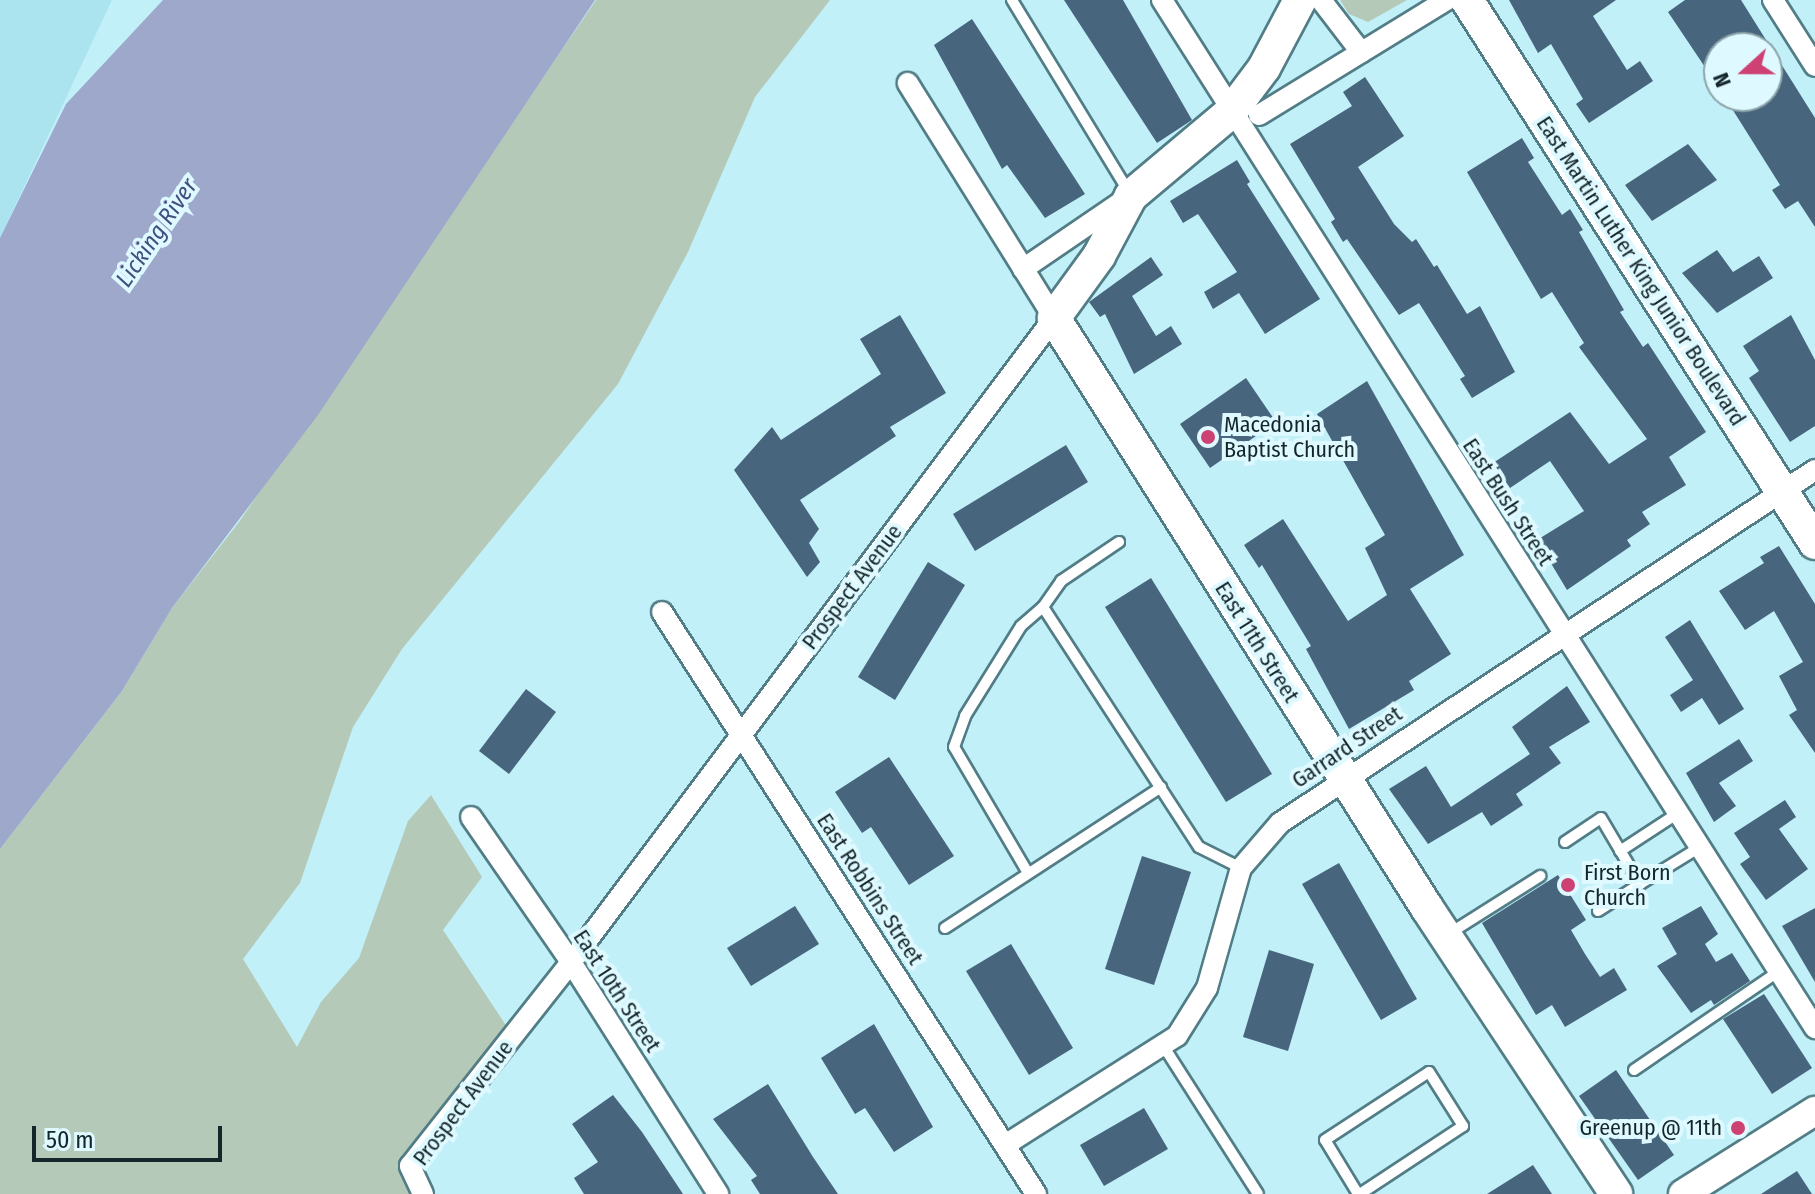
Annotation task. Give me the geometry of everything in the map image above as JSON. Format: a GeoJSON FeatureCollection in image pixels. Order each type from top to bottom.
{"type":"FeatureCollection","features":[{"type":"Feature","properties":{"kind":"main road","name":"Prospect Avenue"},"geometry":{"type":"LineString","coordinates":[[1054,318],[1099,256],[1131,196],[1245,113],[1264,68],[1300,0]]}},
{"type":"Feature","properties":{"kind":"main road","name":"East Martin Luther King Junior Boulevard"},"geometry":{"type":"LineString","coordinates":[[1467,0],[1815,543]]}},
{"type":"Feature","properties":{"kind":"main road","name":"East 11th Street"},"geometry":{"type":"LineString","coordinates":[[1054,318],[1445,937],[1616,1194]]}},
{"type":"Feature","properties":{"kind":"main road"},"geometry":{"type":"LineString","coordinates":[[1696,1190],[1815,1111]]}},
{"type":"Feature","properties":{"kind":"street","name":"East Bush Street"},"geometry":{"type":"LineString","coordinates":[[1162,0],[1245,113],[1563,634],[1815,1028]]}},
{"type":"Feature","properties":{"kind":"street"},"geometry":{"type":"LineString","coordinates":[[1321,0],[1361,52]]}},
{"type":"Feature","properties":{"kind":"street"},"geometry":{"type":"LineString","coordinates":[[1245,113],[1361,52],[1447,0]]}},
{"type":"Feature","properties":{"kind":"street"},"geometry":{"type":"LineString","coordinates":[[1773,0],[1815,66]]}},
{"type":"Feature","properties":{"kind":"street","name":"East 11th Street"},"geometry":{"type":"LineString","coordinates":[[908,83],[1054,318]]}},
{"type":"Feature","properties":{"kind":"street"},"geometry":{"type":"LineString","coordinates":[[1023,269],[1131,196]]}},
{"type":"Feature","properties":{"kind":"street","name":"Prospect Avenue"},"geometry":{"type":"LineString","coordinates":[[419,1187],[410,1166],[571,962],[738,734],[1054,318]]}},
{"type":"Feature","properties":{"kind":"street","name":"Garrard Street"},"geometry":{"type":"LineString","coordinates":[[1005,1145],[1177,1036],[1207,988],[1241,868],[1280,823],[1343,776],[1815,470]]}},
{"type":"Feature","properties":{"kind":"street","name":"East Robbins Street"},"geometry":{"type":"LineString","coordinates":[[662,612],[1036,1194]]}},
{"type":"Feature","properties":{"kind":"street","name":"East 10th Street"},"geometry":{"type":"LineString","coordinates":[[471,817],[571,962],[718,1194]]}},
{"type":"Feature","properties":{"kind":"lane"},"geometry":{"type":"LineString","coordinates":[[1012,0],[1131,196]]}},
{"type":"Feature","properties":{"kind":"lane"},"geometry":{"type":"LineString","coordinates":[[1028,873],[954,747],[965,716],[1021,626],[1043,607],[1061,581],[1119,542]]}},
{"type":"Feature","properties":{"kind":"lane"},"geometry":{"type":"LineString","coordinates":[[1043,607],[1199,847],[1241,868]]}},
{"type":"Feature","properties":{"kind":"lane"},"geometry":{"type":"LineString","coordinates":[[945,928],[1161,787]]}},
{"type":"Feature","properties":{"kind":"lane"},"geometry":{"type":"LineString","coordinates":[[1620,851],[1678,813]]}},
{"type":"Feature","properties":{"kind":"lane"},"geometry":{"type":"LineString","coordinates":[[1565,842],[1601,818],[1640,884]]}},
{"type":"Feature","properties":{"kind":"lane"},"geometry":{"type":"LineString","coordinates":[[1598,911],[1700,847]]}},
{"type":"Feature","properties":{"kind":"lane"},"geometry":{"type":"LineString","coordinates":[[1445,937],[1540,876]]}},
{"type":"Feature","properties":{"kind":"lane"},"geometry":{"type":"LineString","coordinates":[[1634,1070],[1779,971]]}},
{"type":"Feature","properties":{"kind":"lane"},"geometry":{"type":"LineString","coordinates":[[1164,1047],[1258,1194]]}},
{"type":"Feature","properties":{"kind":"lane"},"geometry":{"type":"LineString","coordinates":[[1429,1072],[1463,1126],[1359,1194],[1325,1140],[1429,1072]]}},
{"type":"Feature","properties":{"kind":"shaded area"},"geometry":{"type":"Polygon","coordinates":[[[0,0],[112,0],[0,238],[0,0]]]}},
{"type":"Feature","properties":{"kind":"green space"},"geometry":{"type":"Polygon","coordinates":[[[596,0],[830,0],[755,97],[688,252],[618,384],[402,649],[353,727],[300,883],[243,959],[297,1047],[321,1002],[359,958],[408,821],[431,795],[482,877],[443,930],[513,1036],[410,1166],[423,1194],[0,1194],[0,849],[122,691],[172,608],[239,522],[596,0]]]}},
{"type":"Feature","properties":{"kind":"green space"},"geometry":{"type":"Polygon","coordinates":[[[1340,0],[1407,0],[1368,22],[1349,14],[1340,0]]]}},
{"type":"Feature","properties":{"kind":"water","name":"Licking River"},"geometry":{"type":"Polygon","coordinates":[[[163,0],[595,0],[318,415],[172,608],[122,691],[0,849],[0,238],[66,104],[163,0]]]}},
{"type":"Feature","properties":{"kind":"building"},"geometry":{"type":"Polygon","coordinates":[[[1064,0],[1123,0],[1192,120],[1157,143],[1064,0]]]}},
{"type":"Feature","properties":{"kind":"building"},"geometry":{"type":"Polygon","coordinates":[[[1509,0],[1616,0],[1593,16],[1627,70],[1640,61],[1653,81],[1589,123],[1576,104],[1583,99],[1551,44],[1538,53],[1509,0]]]}},
{"type":"Feature","properties":{"kind":"building"},"geometry":{"type":"Polygon","coordinates":[[[1685,0],[1741,0],[1761,32],[1703,32],[1703,64],[1668,12],[1685,0]]]}},
{"type":"Feature","properties":{"kind":"building"},"geometry":{"type":"Polygon","coordinates":[[[972,19],[1085,194],[1045,218],[1007,165],[1002,169],[934,45],[972,19]]]}},
{"type":"Feature","properties":{"kind":"building"},"geometry":{"type":"Polygon","coordinates":[[[1783,67],[1815,118],[1815,227],[1798,201],[1785,209],[1772,190],[1780,185],[1734,112],[1783,112],[1783,67]]]}},
{"type":"Feature","properties":{"kind":"building"},"geometry":{"type":"Polygon","coordinates":[[[1365,77],[1404,136],[1358,167],[1394,224],[1412,242],[1416,239],[1434,267],[1437,265],[1467,314],[1480,306],[1515,372],[1472,398],[1460,379],[1465,376],[1419,303],[1399,315],[1347,239],[1343,242],[1331,222],[1335,219],[1290,144],[1352,106],[1343,92],[1365,77]]]}},
{"type":"Feature","properties":{"kind":"building"},"geometry":{"type":"Polygon","coordinates":[[[1522,138],[1534,158],[1528,162],[1562,215],[1570,209],[1583,230],[1579,232],[1624,310],[1620,312],[1643,347],[1648,343],[1706,432],[1669,457],[1686,485],[1642,512],[1650,524],[1627,540],[1631,546],[1567,590],[1537,540],[1584,511],[1550,461],[1510,488],[1493,463],[1570,412],[1609,464],[1647,439],[1579,347],[1584,343],[1552,292],[1541,299],[1467,172],[1522,138]]]}},
{"type":"Feature","properties":{"kind":"building"},"geometry":{"type":"Polygon","coordinates":[[[1688,144],[1717,180],[1652,221],[1625,185],[1688,144]]]}},
{"type":"Feature","properties":{"kind":"building"},"geometry":{"type":"Polygon","coordinates":[[[1237,160],[1250,182],[1247,184],[1320,299],[1265,334],[1239,293],[1213,309],[1204,292],[1237,272],[1198,214],[1183,223],[1170,201],[1237,160]]]}},
{"type":"Feature","properties":{"kind":"building"},"geometry":{"type":"Polygon","coordinates":[[[1717,250],[1733,272],[1759,256],[1773,278],[1717,313],[1682,273],[1717,250]]]}},
{"type":"Feature","properties":{"kind":"building"},"geometry":{"type":"Polygon","coordinates":[[[1151,257],[1163,275],[1132,296],[1156,336],[1171,326],[1182,344],[1134,374],[1105,314],[1100,317],[1089,302],[1151,257]]]}},
{"type":"Feature","properties":{"kind":"building"},"geometry":{"type":"Polygon","coordinates":[[[900,315],[946,393],[890,427],[896,436],[800,500],[819,529],[809,543],[820,562],[807,577],[734,470],[772,427],[781,440],[881,374],[860,339],[900,315]]]}},
{"type":"Feature","properties":{"kind":"building"},"geometry":{"type":"Polygon","coordinates":[[[1791,315],[1815,360],[1815,426],[1790,442],[1749,378],[1759,371],[1743,346],[1791,315]]]}},
{"type":"Feature","properties":{"kind":"building","name":"Macedonia Baptist Church"},"geometry":{"type":"Polygon","coordinates":[[[1246,378],[1276,422],[1210,468],[1180,424],[1246,378]]]}},
{"type":"Feature","properties":{"kind":"building"},"geometry":{"type":"Polygon","coordinates":[[[1367,381],[1464,555],[1410,589],[1451,654],[1409,681],[1414,690],[1349,729],[1306,649],[1311,646],[1262,565],[1259,568],[1244,545],[1283,519],[1348,621],[1387,595],[1365,548],[1385,535],[1317,414],[1367,381]]]}},
{"type":"Feature","properties":{"kind":"building"},"geometry":{"type":"Polygon","coordinates":[[[1066,445],[1088,482],[975,551],[953,514],[1066,445]]]}},
{"type":"Feature","properties":{"kind":"building"},"geometry":{"type":"Polygon","coordinates":[[[1779,546],[1815,604],[1815,753],[1789,715],[1797,710],[1779,676],[1803,662],[1774,611],[1745,630],[1719,591],[1764,563],[1760,557],[1779,546]]]}},
{"type":"Feature","properties":{"kind":"building"},"geometry":{"type":"Polygon","coordinates":[[[928,562],[965,585],[895,700],[858,677],[928,562]]]}},
{"type":"Feature","properties":{"kind":"building"},"geometry":{"type":"Polygon","coordinates":[[[1151,578],[1272,774],[1226,802],[1105,607],[1151,578]]]}},
{"type":"Feature","properties":{"kind":"building"},"geometry":{"type":"Polygon","coordinates":[[[1690,620],[1744,709],[1719,725],[1702,698],[1681,712],[1670,695],[1693,680],[1665,637],[1690,620]]]}},
{"type":"Feature","properties":{"kind":"building"},"geometry":{"type":"Polygon","coordinates":[[[1567,686],[1590,722],[1549,747],[1561,763],[1516,794],[1523,805],[1491,826],[1482,812],[1428,844],[1389,789],[1426,766],[1451,807],[1530,754],[1512,727],[1567,686]]]}},
{"type":"Feature","properties":{"kind":"building"},"geometry":{"type":"Polygon","coordinates":[[[526,689],[556,712],[509,774],[479,751],[526,689]]]}},
{"type":"Feature","properties":{"kind":"building"},"geometry":{"type":"Polygon","coordinates":[[[1739,739],[1753,761],[1719,783],[1736,806],[1714,822],[1686,773],[1739,739]]]}},
{"type":"Feature","properties":{"kind":"building"},"geometry":{"type":"Polygon","coordinates":[[[889,757],[954,856],[909,885],[871,827],[862,833],[835,792],[889,757]]]}},
{"type":"Feature","properties":{"kind":"building"},"geometry":{"type":"Polygon","coordinates":[[[1785,800],[1796,817],[1779,829],[1808,869],[1766,900],[1740,864],[1750,857],[1734,833],[1785,800]]]}},
{"type":"Feature","properties":{"kind":"building"},"geometry":{"type":"Polygon","coordinates":[[[1142,856],[1191,872],[1154,985],[1105,969],[1142,856]]]}},
{"type":"Feature","properties":{"kind":"building"},"geometry":{"type":"Polygon","coordinates":[[[1339,863],[1417,999],[1381,1020],[1302,884],[1339,863]]]}},
{"type":"Feature","properties":{"kind":"building"},"geometry":{"type":"Polygon","coordinates":[[[1558,875],[1586,920],[1571,930],[1585,954],[1600,977],[1614,968],[1627,990],[1565,1027],[1552,1005],[1536,1015],[1482,923],[1558,875]]]}},
{"type":"Feature","properties":{"kind":"building"},"geometry":{"type":"Polygon","coordinates":[[[795,906],[819,944],[751,986],[727,948],[795,906]]]}},
{"type":"Feature","properties":{"kind":"building"},"geometry":{"type":"Polygon","coordinates":[[[1701,906],[1718,934],[1705,944],[1716,962],[1732,953],[1750,981],[1714,1005],[1711,1000],[1691,1013],[1657,966],[1677,954],[1662,928],[1701,906]]]}},
{"type":"Feature","properties":{"kind":"building"},"geometry":{"type":"Polygon","coordinates":[[[1815,908],[1815,982],[1782,926],[1815,908]]]}},
{"type":"Feature","properties":{"kind":"building"},"geometry":{"type":"Polygon","coordinates":[[[1011,944],[1073,1048],[1029,1075],[966,971],[1011,944]]]}},
{"type":"Feature","properties":{"kind":"building"},"geometry":{"type":"Polygon","coordinates":[[[1269,950],[1314,964],[1288,1051],[1243,1037],[1269,950]]]}},
{"type":"Feature","properties":{"kind":"building"},"geometry":{"type":"Polygon","coordinates":[[[1764,994],[1812,1068],[1772,1094],[1723,1019],[1764,994]]]}},
{"type":"Feature","properties":{"kind":"building"},"geometry":{"type":"Polygon","coordinates":[[[874,1024],[933,1127],[894,1152],[865,1108],[855,1114],[821,1058],[874,1024]]]}},
{"type":"Feature","properties":{"kind":"building"},"geometry":{"type":"Polygon","coordinates":[[[1616,1070],[1674,1155],[1638,1180],[1579,1096],[1616,1070]]]}},
{"type":"Feature","properties":{"kind":"building"},"geometry":{"type":"Polygon","coordinates":[[[768,1084],[838,1194],[760,1194],[751,1180],[757,1176],[713,1119],[768,1084]]]}},
{"type":"Feature","properties":{"kind":"building"},"geometry":{"type":"Polygon","coordinates":[[[613,1095],[683,1194],[584,1194],[574,1178],[598,1162],[572,1124],[613,1095]]]}},
{"type":"Feature","properties":{"kind":"building"},"geometry":{"type":"Polygon","coordinates":[[[1144,1108],[1168,1149],[1104,1186],[1080,1145],[1144,1108]]]}},
{"type":"Feature","properties":{"kind":"building"},"geometry":{"type":"Polygon","coordinates":[[[1533,1165],[1552,1194],[1487,1194],[1533,1165]]]}},
{"type":"Feature","properties":{"kind":"building"},"geometry":{"type":"Polygon","coordinates":[[[1797,1171],[1812,1194],[1761,1194],[1797,1171]]]}},
{"type":"Feature","properties":{"kind":"place","name":"Macedonia Baptist Church"},"geometry":{"type":"Point","coordinates":[1208,437]}},
{"type":"Feature","properties":{"kind":"place","name":"First Born Church"},"geometry":{"type":"Point","coordinates":[1568,885]}},
{"type":"Feature","properties":{"kind":"place","name":"Greenup @ 11th"},"geometry":{"type":"Point","coordinates":[1738,1128]}}]}
